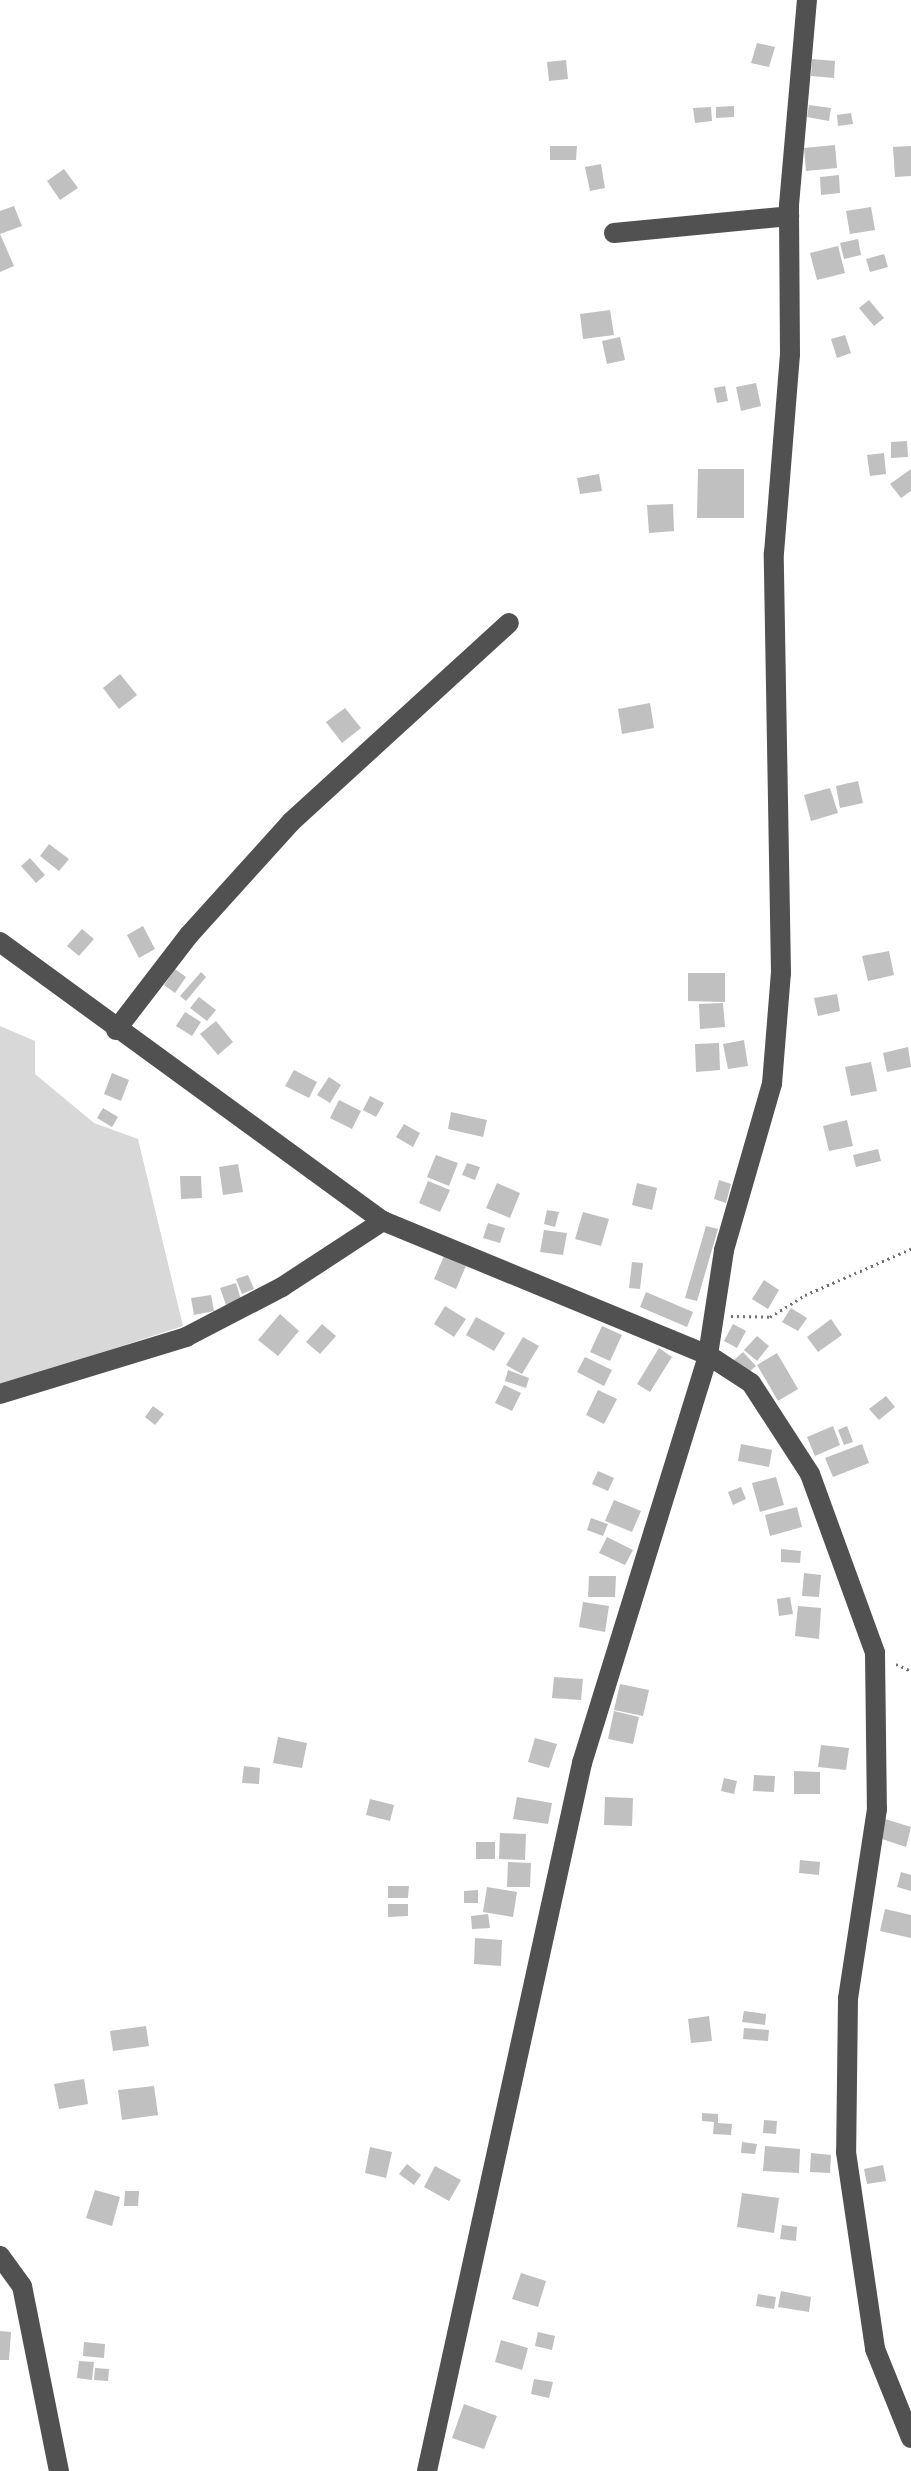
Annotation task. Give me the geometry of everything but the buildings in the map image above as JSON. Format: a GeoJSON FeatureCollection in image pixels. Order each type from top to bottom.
{"type":"FeatureCollection","features":[{"type":"Feature","properties":{"kind":"street"},"geometry":{"type":"LineString","coordinates":[[427,2471],[582,1763],[708,1355],[724,1250],[772,1084],[781,973],[774,553],[790,354],[789,216],[807,0]]}},
{"type":"Feature","properties":{"kind":"street"},"geometry":{"type":"LineString","coordinates":[[614,233],[789,216]]}},
{"type":"Feature","properties":{"kind":"street"},"geometry":{"type":"LineString","coordinates":[[116,1030],[189,935],[291,822],[509,623]]}},
{"type":"Feature","properties":{"kind":"street"},"geometry":{"type":"LineString","coordinates":[[0,942],[116,1030],[383,1221],[708,1355],[751,1383],[810,1474],[875,1653],[877,1809],[848,1999],[846,2152],[875,2349],[911,2438]]}},
{"type":"Feature","properties":{"kind":"street"},"geometry":{"type":"LineString","coordinates":[[0,1394],[186,1337],[282,1287],[383,1221]]}},
{"type":"Feature","properties":{"kind":"street"},"geometry":{"type":"LineString","coordinates":[[0,2256],[22,2286],[59,2471]]}},
{"type":"Feature","properties":{"kind":"path"},"geometry":{"type":"LineString","coordinates":[[714,1315],[770,1317],[818,1289],[911,1249]]}},
{"type":"Feature","properties":{"kind":"shaded area"},"geometry":{"type":"Polygon","coordinates":[[[0,1026],[35,1041],[35,1074],[94,1123],[138,1139],[183,1326],[0,1386],[0,1026]]]}}]}
